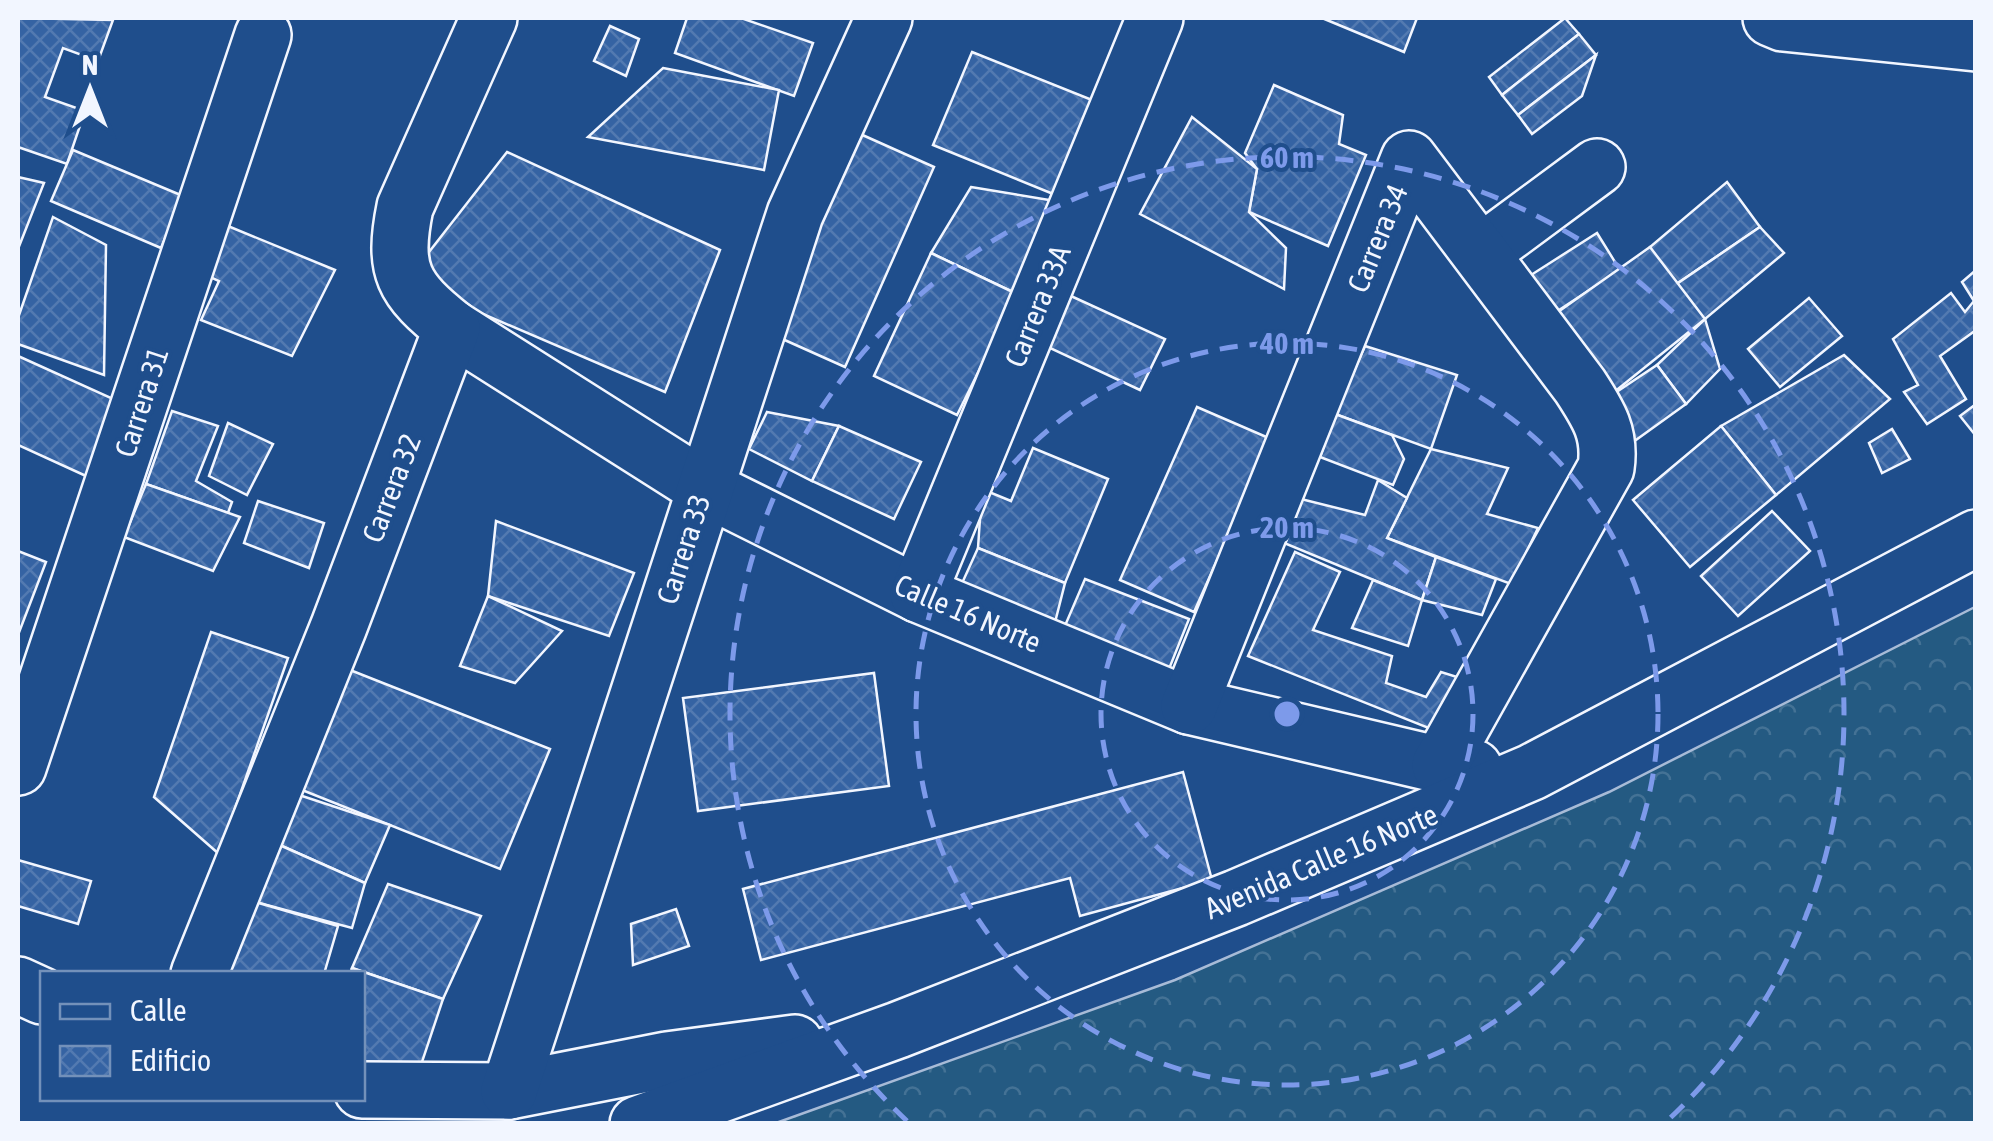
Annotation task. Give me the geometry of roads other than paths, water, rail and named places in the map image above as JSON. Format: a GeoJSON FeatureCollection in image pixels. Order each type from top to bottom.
{"type":"FeatureCollection","features":[{"type":"Feature","properties":{"kind":"street"},"geometry":{"type":"LineString","coordinates":[[452,328],[412,296],[402,266],[399,236],[405,206],[462,86],[489,18]]}},
{"type":"Feature","properties":{"kind":"street","name":"Carrera 33"},"geometry":{"type":"LineString","coordinates":[[509,1091],[624,742],[702,487],[795,214],[884,18]]}},
{"type":"Feature","properties":{"kind":"street","name":"Carrera 33A"},"geometry":{"type":"LineString","coordinates":[[918,594],[1156,18]]}},
{"type":"Feature","properties":{"kind":"street"},"geometry":{"type":"LineString","coordinates":[[1771,18],[1976,44]]}},
{"type":"Feature","properties":{"kind":"street","name":"Carrera 31"},"geometry":{"type":"LineString","coordinates":[[18,768],[262,35]]}},
{"type":"Feature","properties":{"kind":"street","name":"Carrera 34"},"geometry":{"type":"LineString","coordinates":[[1188,706],[1409,159],[1482,252]]}},
{"type":"Feature","properties":{"kind":"street"},"geometry":{"type":"LineString","coordinates":[[1440,765],[1606,468],[1609,446],[1604,423],[1580,386],[1482,252],[1597,166]]}},
{"type":"Feature","properties":{"kind":"street","name":"Calle 16 Norte"},"geometry":{"type":"LineString","coordinates":[[452,328],[702,487],[918,594],[1188,706],[1440,765],[1532,772]]}},
{"type":"Feature","properties":{"kind":"street","name":"Carrera 32"},"geometry":{"type":"LineString","coordinates":[[200,971],[340,626],[452,328]]}},
{"type":"Feature","properties":{"kind":"street","name":"Avenida Calle 16 Norte"},"geometry":{"type":"LineString","coordinates":[[638,1124],[898,1030],[1236,898],[1532,772],[1976,538]]}},
{"type":"Feature","properties":{"kind":"street"},"geometry":{"type":"LineString","coordinates":[[365,1090],[509,1091],[667,1060],[898,1030]]}}]}
